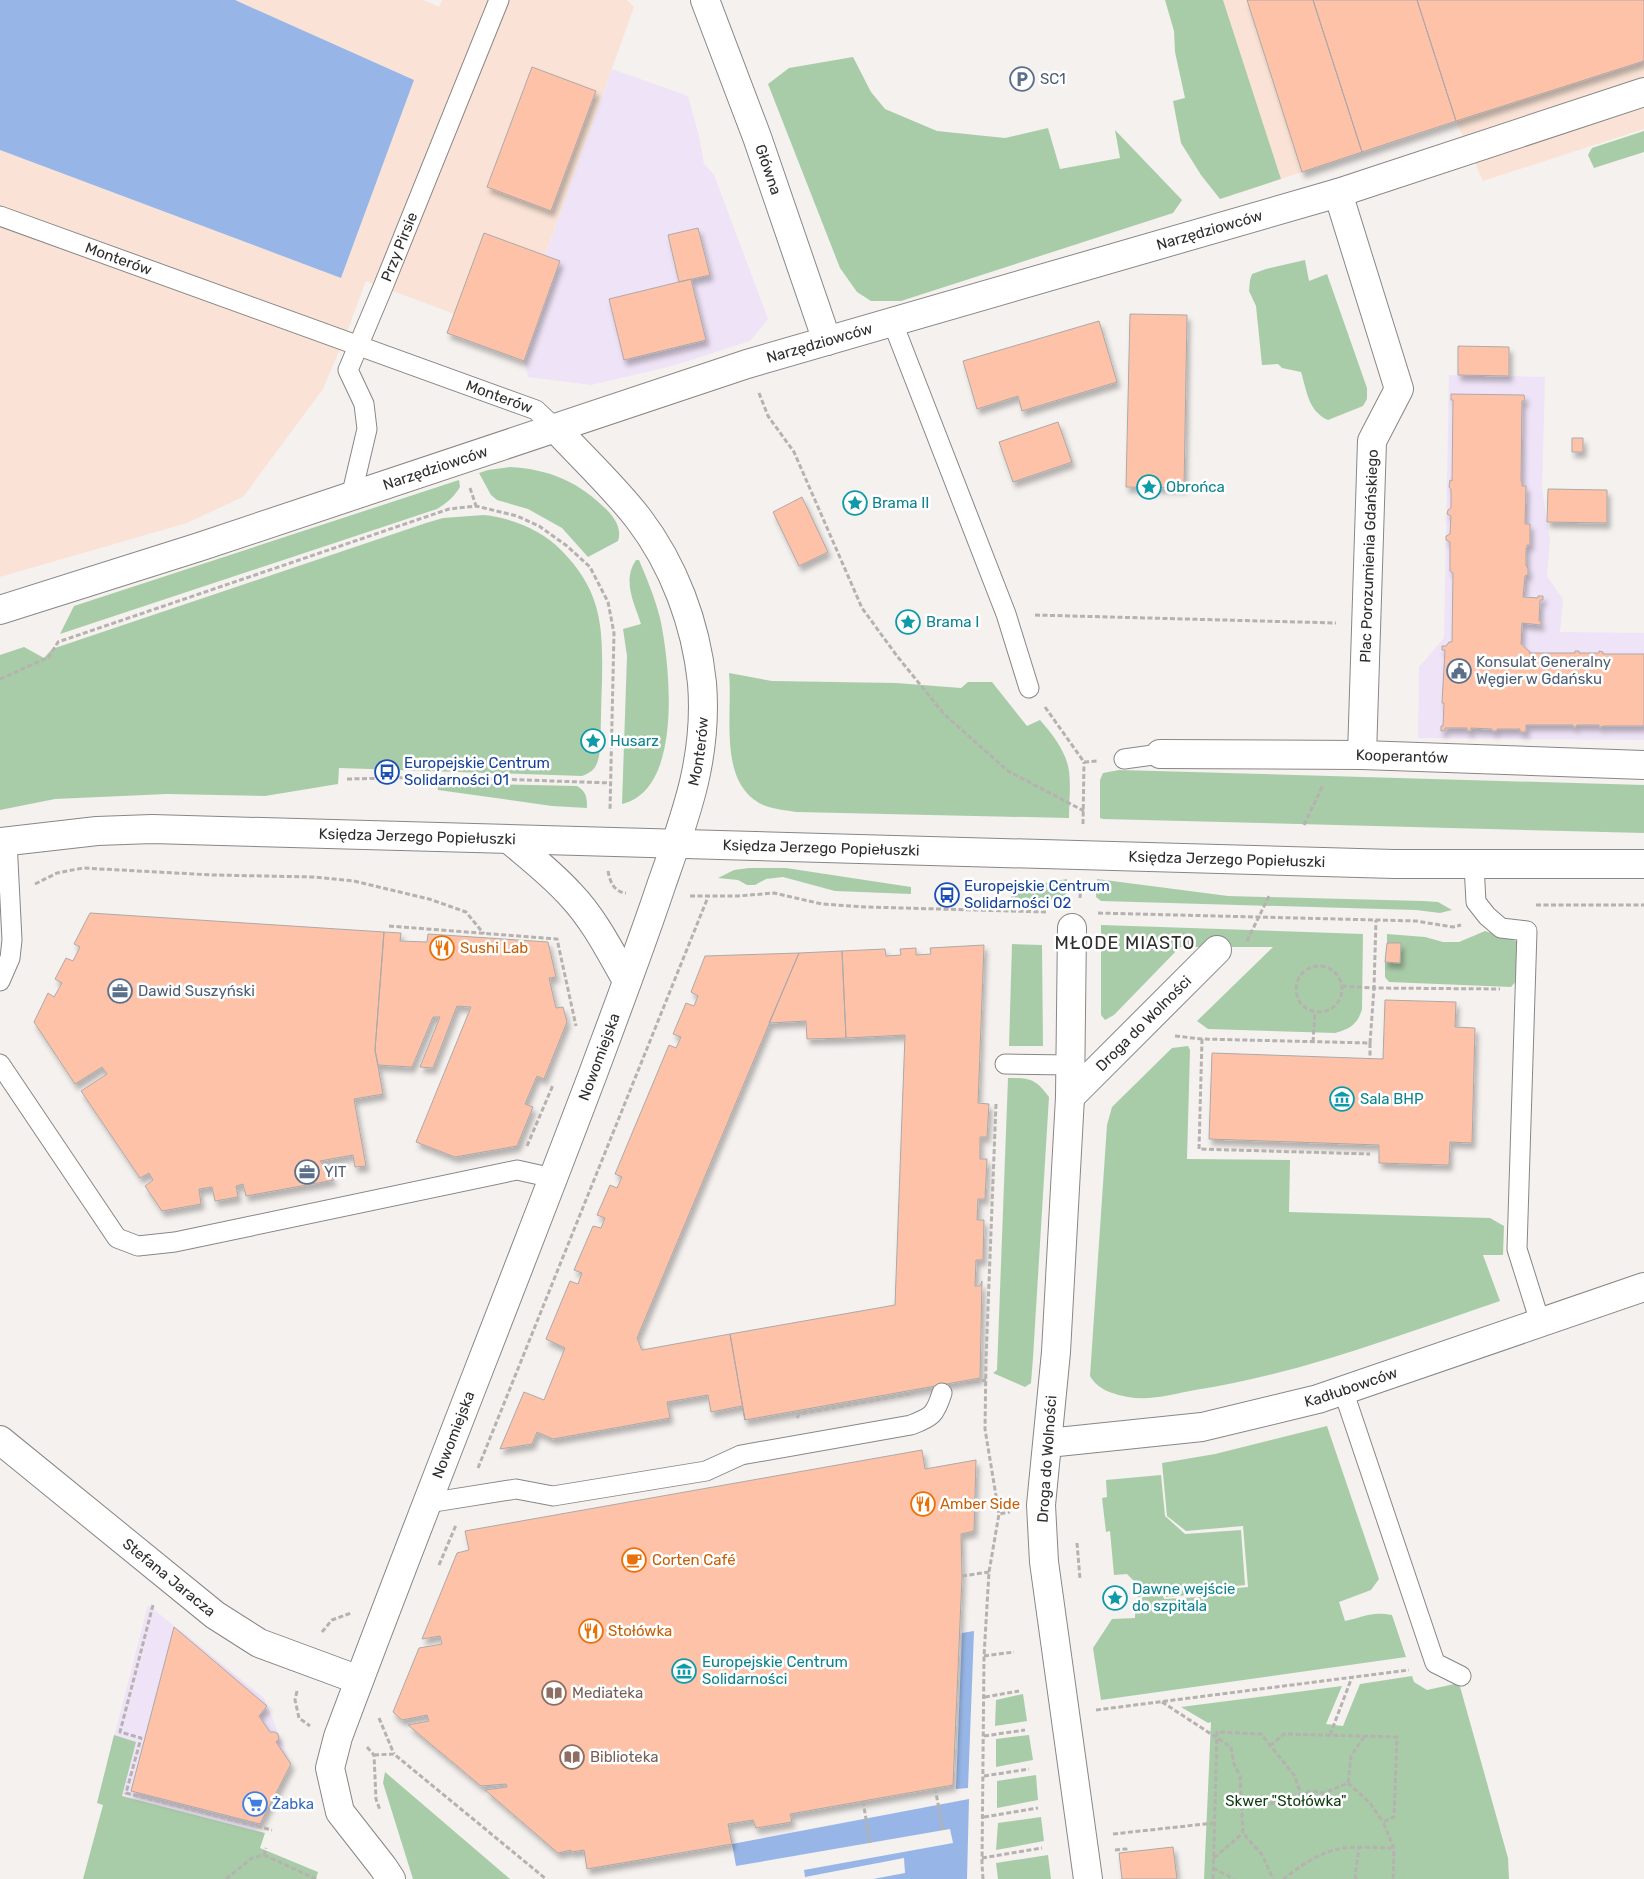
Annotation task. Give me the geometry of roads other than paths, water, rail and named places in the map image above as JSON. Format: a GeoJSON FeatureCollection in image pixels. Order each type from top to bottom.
{"type":"FeatureCollection","features":[{"type":"Feature","properties":{"kind":"street","name":"Główna"},"geometry":{"type":"LineString","coordinates":[[705,0],[757,137],[827,341]]}},
{"type":"Feature","properties":{"kind":"street","name":"Narzędziowców"},"geometry":{"type":"LineString","coordinates":[[0,610],[351,497],[747,364],[1338,193],[1644,92]]}},
{"type":"Feature","properties":{"kind":"street","name":"Plac Porozumienia Gdańskiego"},"geometry":{"type":"LineString","coordinates":[[1338,193],[1399,389],[1372,440],[1367,624],[1350,754]]}},
{"type":"Feature","properties":{"kind":"street","name":"Monterów"},"geometry":{"type":"LineString","coordinates":[[556,429],[636,515],[650,534],[690,616],[701,679],[704,717],[700,756],[690,800],[676,844]]}},
{"type":"Feature","properties":{"kind":"street","name":"Kooperantów"},"geometry":{"type":"LineString","coordinates":[[1160,754],[1350,754],[1644,765]]}},
{"type":"Feature","properties":{"kind":"street","name":"Księdza Jerzego Popiełuszki"},"geometry":{"type":"LineString","coordinates":[[3,841],[97,831],[152,829],[1394,864],[1644,864]]}},
{"type":"Feature","properties":{"kind":"street"},"geometry":{"type":"LineString","coordinates":[[510,840],[582,907],[605,941],[627,981]]}},
{"type":"Feature","properties":{"kind":"street","name":"Nowomiejska"},"geometry":{"type":"LineString","coordinates":[[390,1879],[340,1812],[330,1768],[338,1737],[553,1178],[676,844]]}},
{"type":"Feature","properties":{"kind":"street","name":"Droga do Wolności"},"geometry":{"type":"LineString","coordinates":[[1075,920],[1070,1097],[1056,1352],[1041,1505],[1044,1562],[1088,1879]]}},
{"type":"Feature","properties":{"kind":"street","name":"Droga do Wolności"},"geometry":{"type":"LineString","coordinates":[[1070,1097],[1217,950]]}},
{"type":"Feature","properties":{"kind":"street","name":"Kadłubowców"},"geometry":{"type":"LineString","coordinates":[[1048,1442],[1202,1426],[1301,1403],[1644,1287]]}},
{"type":"Feature","properties":{"kind":"street","name":"Stefana Jaracza"},"geometry":{"type":"LineString","coordinates":[[0,1440],[215,1615],[259,1643],[359,1680]]}},
{"type":"Feature","properties":{"kind":"lane","name":"Przy Pirsie"},"geometry":{"type":"LineString","coordinates":[[351,497],[367,429],[364,404],[348,370],[384,287],[499,0]]}},
{"type":"Feature","properties":{"kind":"lane","name":"Monterów"},"geometry":{"type":"LineString","coordinates":[[0,216],[343,342],[536,410],[556,429]]}},
{"type":"Feature","properties":{"kind":"lane"},"geometry":{"type":"LineString","coordinates":[[892,321],[1006,614],[1029,688]]}},
{"type":"Feature","properties":{"kind":"lane"},"geometry":{"type":"LineString","coordinates":[[1124,759],[1160,754]]}},
{"type":"Feature","properties":{"kind":"lane"},"geometry":{"type":"LineString","coordinates":[[0,981],[10,958],[12,940],[12,906],[3,841]]}},
{"type":"Feature","properties":{"kind":"lane"},"geometry":{"type":"LineString","coordinates":[[1474,865],[1476,902],[1487,916],[1501,928],[1527,930],[1517,1249],[1540,1322]]}},
{"type":"Feature","properties":{"kind":"lane"},"geometry":{"type":"LineString","coordinates":[[0,1064],[117,1238],[138,1246],[175,1242],[517,1170],[553,1178]]}},
{"type":"Feature","properties":{"kind":"lane"},"geometry":{"type":"LineString","coordinates":[[1005,1064],[1070,1065]]}},
{"type":"Feature","properties":{"kind":"lane"},"geometry":{"type":"LineString","coordinates":[[1342,1390],[1435,1663],[1460,1676]]}},
{"type":"Feature","properties":{"kind":"lane"},"geometry":{"type":"LineString","coordinates":[[428,1503],[516,1489],[553,1496],[706,1471],[740,1455],[911,1425],[925,1420],[936,1411],[942,1393]]}},
{"type":"Feature","properties":{"kind":"water"},"geometry":{"type":"Polygon","coordinates":[[[0,0],[235,0],[414,80],[341,278],[0,150],[0,0]]]}},
{"type":"Feature","properties":{"kind":"water"},"geometry":{"type":"Polygon","coordinates":[[[974,1631],[968,1788],[956,1789],[962,1633],[974,1631]]]}},
{"type":"Feature","properties":{"kind":"water"},"geometry":{"type":"Polygon","coordinates":[[[969,1799],[967,1879],[873,1879],[905,1873],[904,1858],[805,1877],[804,1870],[953,1843],[950,1829],[736,1866],[732,1844],[969,1799]]]}},
{"type":"Feature","properties":{"kind":"place","name":"SC1"},"geometry":{"type":"Point","coordinates":[1022,79]}},
{"type":"Feature","properties":{"kind":"place","name":"Obrońca"},"geometry":{"type":"Point","coordinates":[1149,487]}},
{"type":"Feature","properties":{"kind":"place","name":"Brama II"},"geometry":{"type":"Point","coordinates":[855,503]}},
{"type":"Feature","properties":{"kind":"place","name":"Brama I"},"geometry":{"type":"Point","coordinates":[908,622]}},
{"type":"Feature","properties":{"kind":"place","name":"Konsulat Generalny Węgier w Gdańsku"},"geometry":{"type":"Point","coordinates":[1459,671]}},
{"type":"Feature","properties":{"kind":"place","name":"Husarz"},"geometry":{"type":"Point","coordinates":[593,741]}},
{"type":"Feature","properties":{"kind":"place","name":"Europejskie Centrum Solidarności 01"},"geometry":{"type":"Point","coordinates":[387,772]}},
{"type":"Feature","properties":{"kind":"place","name":"Europejskie Centrum Solidarności 02"},"geometry":{"type":"Point","coordinates":[947,895]}},
{"type":"Feature","properties":{"kind":"place","name":"Sushi Lab"},"geometry":{"type":"Point","coordinates":[442,948]}},
{"type":"Feature","properties":{"kind":"place","name":"Dawid Suszyński"},"geometry":{"type":"Point","coordinates":[120,991]}},
{"type":"Feature","properties":{"kind":"place","name":"Sala BHP"},"geometry":{"type":"Point","coordinates":[1342,1099]}},
{"type":"Feature","properties":{"kind":"place","name":"YIT"},"geometry":{"type":"Point","coordinates":[307,1172]}},
{"type":"Feature","properties":{"kind":"place","name":"Amber Side"},"geometry":{"type":"Point","coordinates":[923,1504]}},
{"type":"Feature","properties":{"kind":"place","name":"Corten Café"},"geometry":{"type":"Point","coordinates":[634,1560]}},
{"type":"Feature","properties":{"kind":"place","name":"Dawne wejście do szpitala"},"geometry":{"type":"Point","coordinates":[1115,1598]}},
{"type":"Feature","properties":{"kind":"place","name":"Stołówka"},"geometry":{"type":"Point","coordinates":[591,1631]}},
{"type":"Feature","properties":{"kind":"place","name":"Europejskie Centrum Solidarności"},"geometry":{"type":"Point","coordinates":[684,1671]}},
{"type":"Feature","properties":{"kind":"place","name":"Mediateka"},"geometry":{"type":"Point","coordinates":[554,1693]}},
{"type":"Feature","properties":{"kind":"place","name":"Biblioteka"},"geometry":{"type":"Point","coordinates":[572,1757]}},
{"type":"Feature","properties":{"kind":"place","name":"Żabka"},"geometry":{"type":"Point","coordinates":[255,1804]}},
{"type":"Feature","properties":{"kind":"district","name":"MŁODE MIASTO"},"geometry":{"type":"Point","coordinates":[1125,943]}},
{"type":"Feature","properties":{"kind":"park label","name":"Skwer \"Stołówka\""},"geometry":{"type":"Point","coordinates":[1286,1801]}}]}
